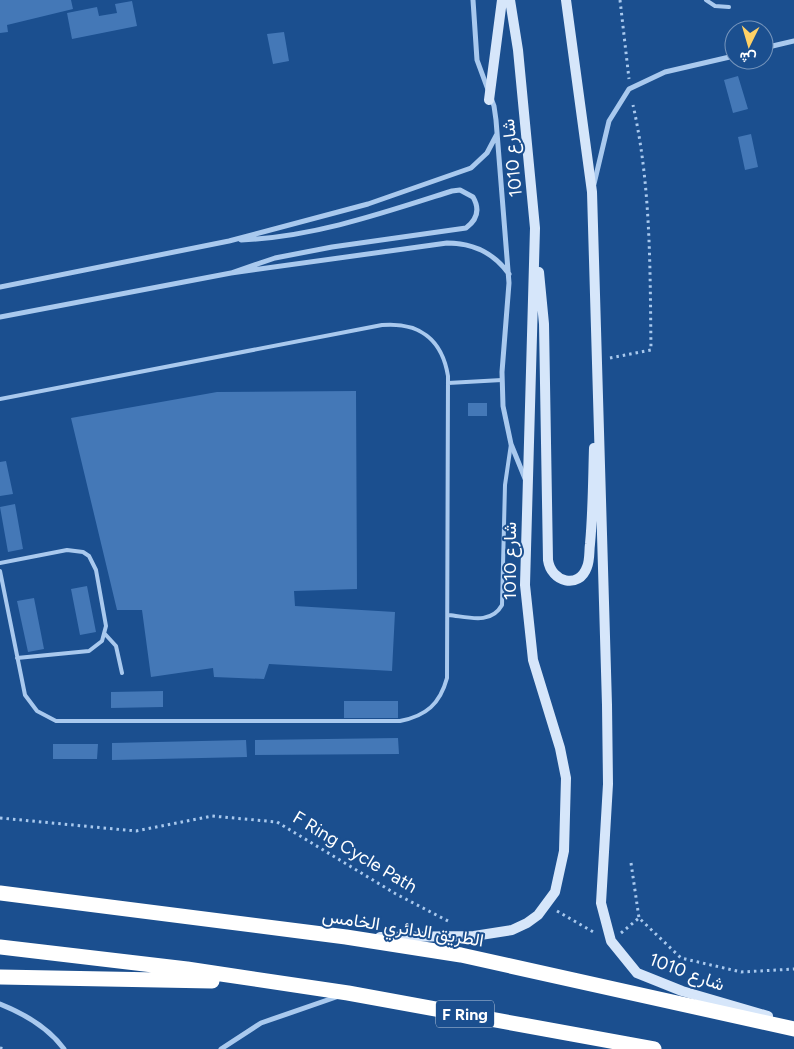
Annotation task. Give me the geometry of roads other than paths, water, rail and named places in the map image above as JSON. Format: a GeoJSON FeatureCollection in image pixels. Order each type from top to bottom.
{"type":"FeatureCollection","features":[{"type":"Feature","properties":{"kind":"highway","name":"الطريق الدائري الخامس"},"geometry":{"type":"LineString","coordinates":[[0,893],[346,937],[461,955],[794,1029]]}},
{"type":"Feature","properties":{"kind":"highway","name":"F Ring"},"geometry":{"type":"LineString","coordinates":[[0,948],[276,982],[348,993],[654,1049]]}},
{"type":"Feature","properties":{"kind":"highway"},"geometry":{"type":"LineString","coordinates":[[0,978],[276,982]]}},
{"type":"Feature","properties":{"kind":"street"},"geometry":{"type":"LineString","coordinates":[[473,0],[477,60],[490,100],[494,106],[509,274],[509,303],[502,380],[503,406],[511,444],[528,484]]}},
{"type":"Feature","properties":{"kind":"street"},"geometry":{"type":"LineString","coordinates":[[490,100],[502,0]]}},
{"type":"Feature","properties":{"kind":"street","name":"شارع 1010"},"geometry":{"type":"LineString","coordinates":[[346,937],[474,936],[512,930],[528,923],[538,915],[545,903],[555,892],[564,851],[566,778],[560,748],[532,660],[527,622],[525,585],[535,228],[518,50],[510,0]]}},
{"type":"Feature","properties":{"kind":"street","name":"شارع 1010"},"geometry":{"type":"LineString","coordinates":[[566,0],[592,192],[608,774],[602,903],[611,941],[638,973],[682,991],[794,1024]]}},
{"type":"Feature","properties":{"kind":"street"},"geometry":{"type":"LineString","coordinates":[[774,46],[794,41]]}},
{"type":"Feature","properties":{"kind":"street","name":"شارع 1010"},"geometry":{"type":"LineString","coordinates":[[592,192],[609,121],[630,89],[665,72],[724,58]]}},
{"type":"Feature","properties":{"kind":"street"},"geometry":{"type":"LineString","coordinates":[[0,286],[230,241],[368,204],[461,173],[480,161],[493,144],[497,134]]}},
{"type":"Feature","properties":{"kind":"street"},"geometry":{"type":"LineString","coordinates":[[230,241],[278,237],[330,227],[452,191],[460,190],[473,197],[478,210],[476,218],[466,228],[332,247],[275,258],[231,273]]}},
{"type":"Feature","properties":{"kind":"street"},"geometry":{"type":"LineString","coordinates":[[535,228],[544,324],[548,560],[551,572],[561,580],[568,581],[580,577],[587,567],[598,360]]}},
{"type":"Feature","properties":{"kind":"street"},"geometry":{"type":"LineString","coordinates":[[0,317],[231,273],[459,243],[487,253],[509,274]]}},
{"type":"Feature","properties":{"kind":"street"},"geometry":{"type":"LineString","coordinates":[[221,1049],[262,1023],[348,993]]}},
{"type":"Feature","properties":{"kind":"street"},"geometry":{"type":"LineString","coordinates":[[0,1004],[28,1016],[44,1027],[64,1049]]}},
{"type":"Feature","properties":{"kind":"lane"},"geometry":{"type":"LineString","coordinates":[[706,0],[715,6],[729,7]]}},
{"type":"Feature","properties":{"kind":"lane"},"geometry":{"type":"LineString","coordinates":[[0,399],[396,324],[415,328],[432,339],[446,363],[448,383],[449,615],[447,678],[444,692],[436,704],[425,713],[400,721],[56,721],[37,712],[27,700],[21,685],[0,571]]}},
{"type":"Feature","properties":{"kind":"lane"},"geometry":{"type":"LineString","coordinates":[[448,383],[502,380]]}},
{"type":"Feature","properties":{"kind":"lane"},"geometry":{"type":"LineString","coordinates":[[449,615],[485,618],[498,612],[502,605],[505,484],[511,444]]}},
{"type":"Feature","properties":{"kind":"lane"},"geometry":{"type":"LineString","coordinates":[[0,563],[68,550],[83,552],[89,556],[96,570],[106,634],[116,646],[122,673]]}},
{"type":"Feature","properties":{"kind":"lane"},"geometry":{"type":"LineString","coordinates":[[17,658],[89,650],[102,641],[106,634]]}}]}
